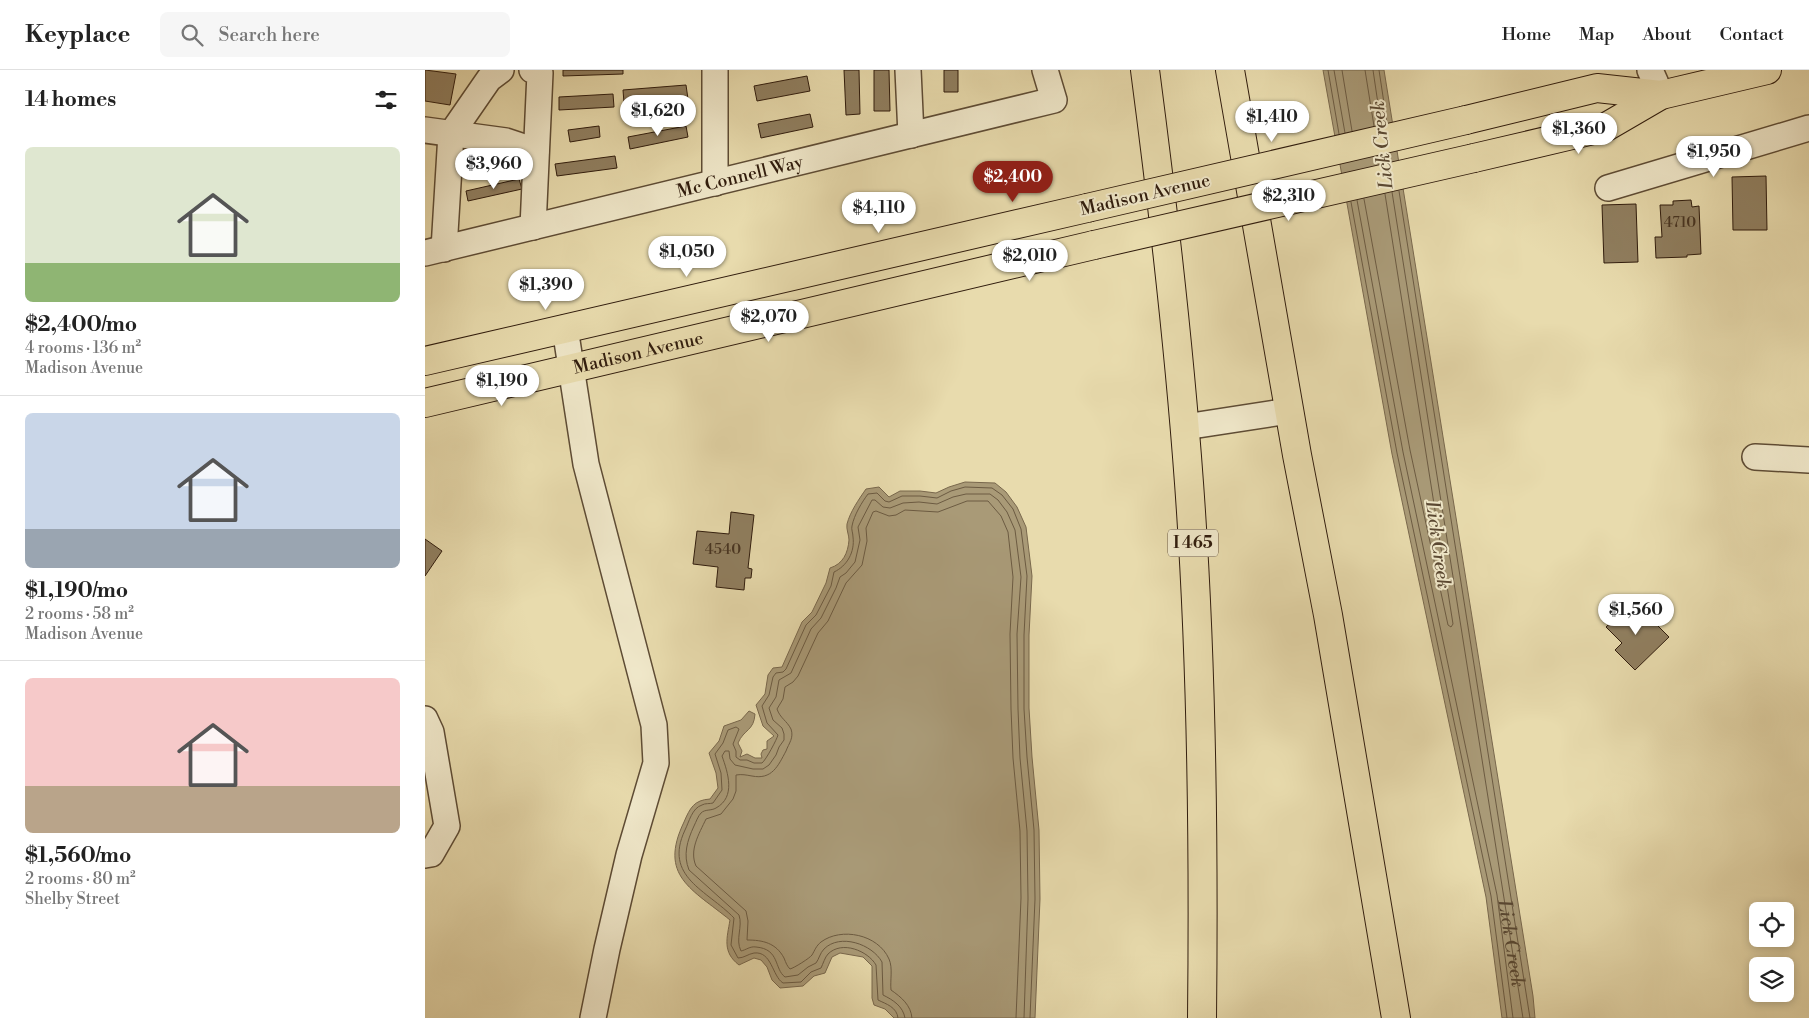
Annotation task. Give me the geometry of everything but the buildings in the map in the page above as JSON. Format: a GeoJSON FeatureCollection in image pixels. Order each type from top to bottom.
{"type":"FeatureCollection","features":[{"type":"Feature","properties":{"kind":"main road","name":"I 465"},"geometry":{"type":"LineString","coordinates":[[1145,70],[1166,232],[1185,427],[1194,573],[1201,739],[1203,857],[1201,1018]]}},
{"type":"Feature","properties":{"kind":"main road"},"geometry":{"type":"LineString","coordinates":[[1230,70],[1289,411],[1328,615],[1396,1018]]}},
{"type":"Feature","properties":{"kind":"main road","name":"Madison Avenue"},"geometry":{"type":"LineString","coordinates":[[425,403],[1094,245],[1606,127],[1661,95],[1767,70]]}},
{"type":"Feature","properties":{"kind":"main road","name":"Madison Avenue"},"geometry":{"type":"LineString","coordinates":[[425,361],[1597,88],[1661,95]]}},
{"type":"Feature","properties":{"kind":"street"},"geometry":{"type":"LineString","coordinates":[[434,251],[451,134],[489,79],[501,70]]}},
{"type":"Feature","properties":{"kind":"street"},"geometry":{"type":"LineString","coordinates":[[532,70],[540,74],[533,227]]}},
{"type":"Feature","properties":{"kind":"street"},"geometry":{"type":"LineString","coordinates":[[715,70],[715,183]]}},
{"type":"Feature","properties":{"kind":"street"},"geometry":{"type":"LineString","coordinates":[[908,70],[911,135]]}},
{"type":"Feature","properties":{"kind":"street","name":"Mc Connell Way"},"geometry":{"type":"LineString","coordinates":[[434,251],[1054,100],[1045,70]]}},
{"type":"Feature","properties":{"kind":"street"},"geometry":{"type":"LineString","coordinates":[[1650,70],[1661,95]]}},
{"type":"Feature","properties":{"kind":"street"},"geometry":{"type":"LineString","coordinates":[[1608,188],[1809,128]]}},
{"type":"Feature","properties":{"kind":"street"},"geometry":{"type":"LineString","coordinates":[[425,130],[506,141],[536,151]]}},
{"type":"Feature","properties":{"kind":"street"},"geometry":{"type":"LineString","coordinates":[[565,328],[586,464],[654,725],[656,763],[629,855],[593,1018]]}},
{"type":"Feature","properties":{"kind":"street"},"geometry":{"type":"LineString","coordinates":[[1185,427],[1289,411]]}},
{"type":"Feature","properties":{"kind":"street"},"geometry":{"type":"LineString","coordinates":[[1755,457],[1809,460]]}},
{"type":"Feature","properties":{"kind":"street"},"geometry":{"type":"LineString","coordinates":[[425,720],[431,732],[447,826],[431,854],[425,855]]}},
{"type":"Feature","properties":{"kind":"water","name":"Lick Creek"},"geometry":{"type":"Polygon","coordinates":[[[1323,70],[1384,70],[1535,1018],[1502,1018],[1486,897],[1392,454],[1323,70]]]}},
{"type":"Feature","properties":{"kind":"water"},"geometry":{"type":"Polygon","coordinates":[[[965,482],[995,483],[1006,492],[1017,507],[1026,527],[1032,576],[1029,635],[1029,708],[1039,830],[1040,899],[1035,1018],[894,1018],[885,1009],[874,1005],[872,998],[872,966],[863,957],[840,953],[832,957],[825,973],[814,976],[803,986],[780,988],[772,980],[767,967],[761,960],[754,958],[739,965],[728,950],[727,939],[730,920],[692,890],[683,880],[677,869],[675,856],[677,840],[693,806],[700,801],[710,799],[718,788],[716,773],[709,753],[719,741],[724,726],[741,720],[749,711],[755,714],[753,724],[740,738],[738,743],[742,751],[740,757],[747,754],[755,758],[762,758],[763,750],[767,749],[767,741],[774,736],[763,726],[756,705],[765,694],[768,675],[773,668],[782,667],[802,622],[812,612],[826,583],[830,568],[838,564],[846,554],[849,540],[848,519],[866,489],[879,487],[889,497],[900,491],[936,493],[965,482]]]}}]}
